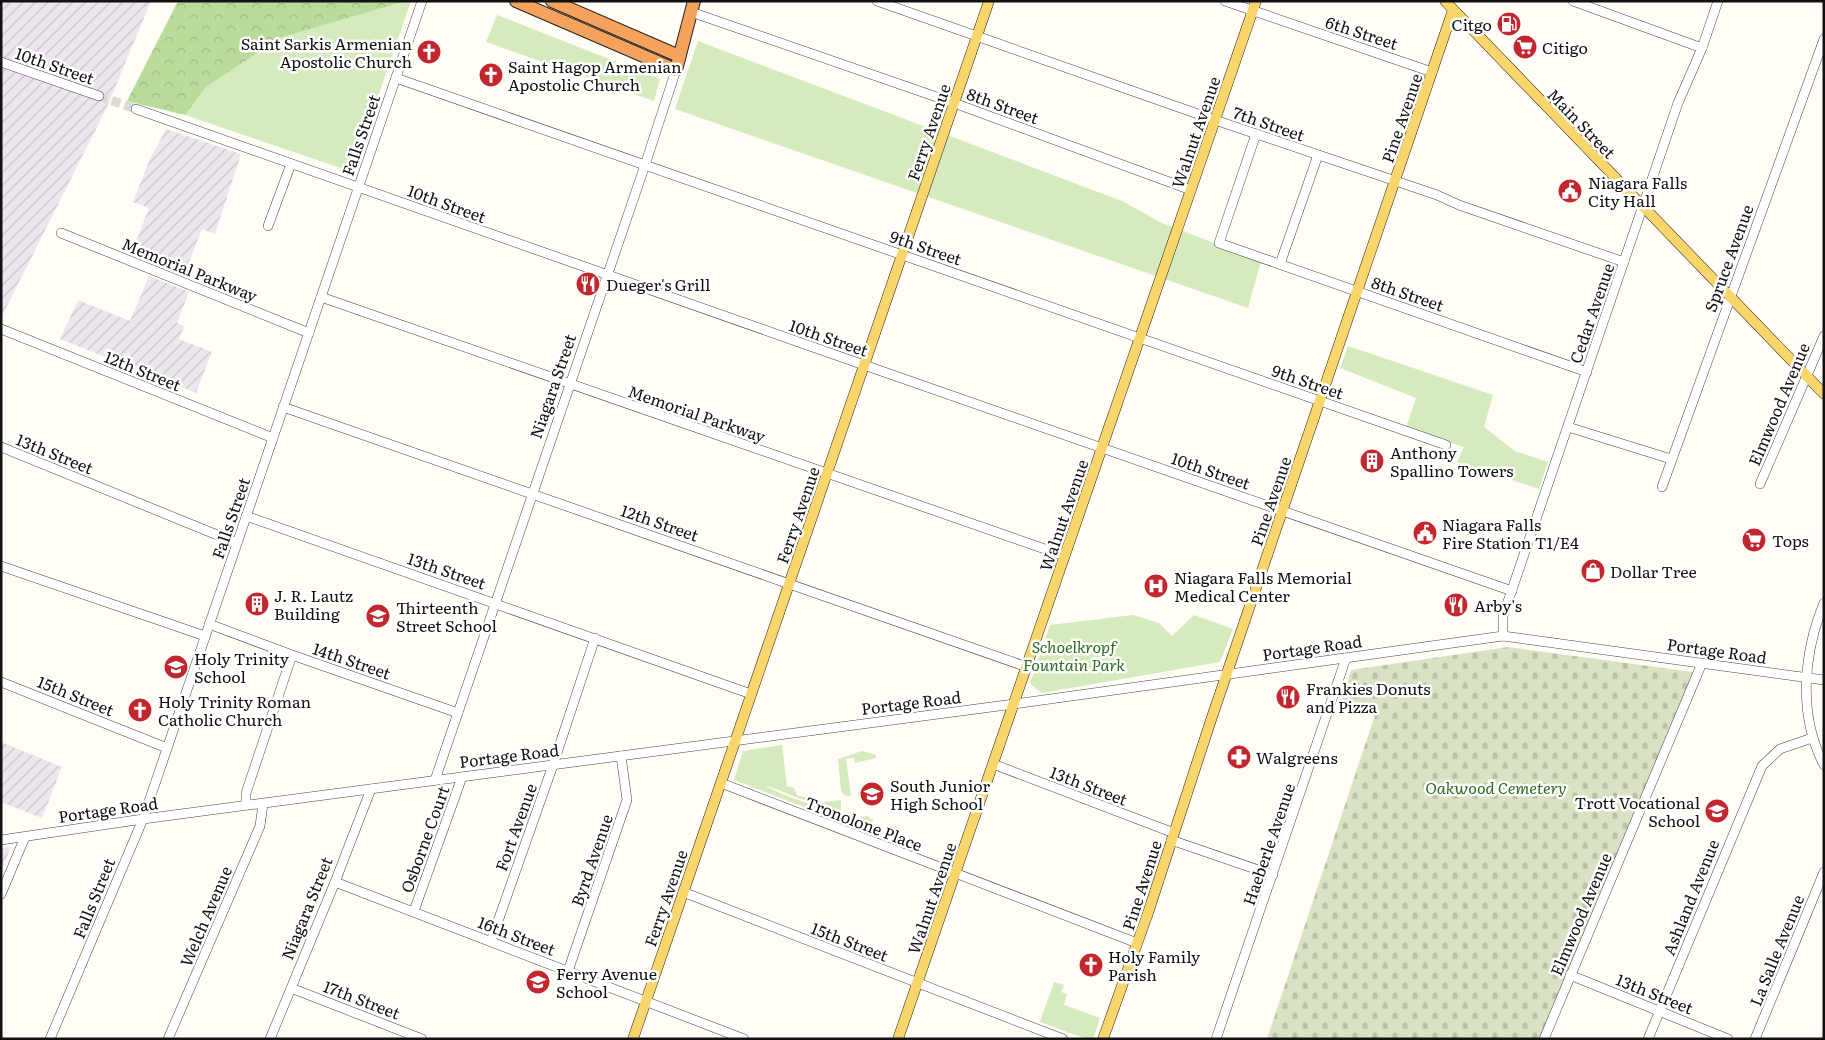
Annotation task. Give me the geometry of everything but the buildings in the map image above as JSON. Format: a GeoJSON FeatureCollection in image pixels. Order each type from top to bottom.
{"type":"FeatureCollection","features":[{"type":"Feature","properties":{"kind":"highway"},"geometry":{"type":"LineString","coordinates":[[516,1],[676,70]]}},
{"type":"Feature","properties":{"kind":"highway"},"geometry":{"type":"LineString","coordinates":[[552,1],[679,56]]}},
{"type":"Feature","properties":{"kind":"highway","name":"Niagara Street"},"geometry":{"type":"LineString","coordinates":[[676,70],[692,7]]}},
{"type":"Feature","properties":{"kind":"main road","name":"Ferry Avenue"},"geometry":{"type":"LineString","coordinates":[[632,1039],[989,1]]}},
{"type":"Feature","properties":{"kind":"main road","name":"Main Street"},"geometry":{"type":"LineString","coordinates":[[1445,1],[1455,6],[1643,207],[1824,394]]}},
{"type":"Feature","properties":{"kind":"main road","name":"Walnut Avenue"},"geometry":{"type":"LineString","coordinates":[[898,1039],[1254,6]]}},
{"type":"Feature","properties":{"kind":"main road","name":"Pine Avenue"},"geometry":{"type":"LineString","coordinates":[[1104,1039],[1455,6]]}},
{"type":"Feature","properties":{"kind":"street","name":"Falls Street"},"geometry":{"type":"LineString","coordinates":[[50,1039],[143,819],[422,1]]}},
{"type":"Feature","properties":{"kind":"street","name":"7th Street"},"geometry":{"type":"LineString","coordinates":[[877,1],[1624,262]]}},
{"type":"Feature","properties":{"kind":"street","name":"6th Street"},"geometry":{"type":"LineString","coordinates":[[1225,1],[1254,6],[1432,72]]}},
{"type":"Feature","properties":{"kind":"street"},"geometry":{"type":"LineString","coordinates":[[1574,1],[1702,48]]}},
{"type":"Feature","properties":{"kind":"street","name":"Cedar Avenue"},"geometry":{"type":"LineString","coordinates":[[1503,636],[1503,616],[1680,98],[1702,48],[1718,1]]}},
{"type":"Feature","properties":{"kind":"street","name":"8th Street"},"geometry":{"type":"LineString","coordinates":[[692,7],[1191,190]]}},
{"type":"Feature","properties":{"kind":"street","name":"Spruce Avenue"},"geometry":{"type":"LineString","coordinates":[[1662,487],[1824,39]]}},
{"type":"Feature","properties":{"kind":"street","name":"10th Street"},"geometry":{"type":"LineString","coordinates":[[1,62],[99,96]]}},
{"type":"Feature","properties":{"kind":"street","name":"Niagara Street"},"geometry":{"type":"LineString","coordinates":[[435,780],[676,70]]}},
{"type":"Feature","properties":{"kind":"street","name":"9th Street"},"geometry":{"type":"LineString","coordinates":[[396,78],[1446,445]]}},
{"type":"Feature","properties":{"kind":"street","name":"10th Street"},"geometry":{"type":"LineString","coordinates":[[136,109],[1512,591]]}},
{"type":"Feature","properties":{"kind":"street","name":"8th Street"},"geometry":{"type":"LineString","coordinates":[[1256,134],[1219,243],[1586,372]]}},
{"type":"Feature","properties":{"kind":"street"},"geometry":{"type":"LineString","coordinates":[[1280,264],[1318,155]]}},
{"type":"Feature","properties":{"kind":"street"},"geometry":{"type":"LineString","coordinates":[[268,226],[291,164]]}},
{"type":"Feature","properties":{"kind":"street","name":"Memorial Parkway"},"geometry":{"type":"LineString","coordinates":[[61,233],[309,333]]}},
{"type":"Feature","properties":{"kind":"street","name":"Memorial Parkway"},"geometry":{"type":"LineString","coordinates":[[321,297],[1065,556]]}},
{"type":"Feature","properties":{"kind":"street","name":"12th Street"},"geometry":{"type":"LineString","coordinates":[[1,329],[273,438]]}},
{"type":"Feature","properties":{"kind":"street","name":"Elmwood Avenue"},"geometry":{"type":"LineString","coordinates":[[1760,484],[1824,336]]}},
{"type":"Feature","properties":{"kind":"street","name":"12th Street"},"geometry":{"type":"LineString","coordinates":[[283,407],[1027,667]]}},
{"type":"Feature","properties":{"kind":"street"},"geometry":{"type":"LineString","coordinates":[[1568,426],[1671,460]]}},
{"type":"Feature","properties":{"kind":"street","name":"13th Street"},"geometry":{"type":"LineString","coordinates":[[1,447],[237,542]]}},
{"type":"Feature","properties":{"kind":"street","name":"13th Street"},"geometry":{"type":"LineString","coordinates":[[246,516],[751,694]]}},
{"type":"Feature","properties":{"kind":"street"},"geometry":{"type":"LineString","coordinates":[[1,566],[205,636]]}},
{"type":"Feature","properties":{"kind":"street"},"geometry":{"type":"LineString","coordinates":[[1824,603],[1812,643],[1805,678],[1812,738],[1824,765]]}},
{"type":"Feature","properties":{"kind":"street","name":"14th Street"},"geometry":{"type":"LineString","coordinates":[[209,624],[458,713]]}},
{"type":"Feature","properties":{"kind":"street","name":"Portage Road"},"geometry":{"type":"LineString","coordinates":[[1,840],[246,805],[1014,704],[1503,636],[1824,680]]}},
{"type":"Feature","properties":{"kind":"street","name":"Fort Avenue"},"geometry":{"type":"LineString","coordinates":[[490,941],[553,765],[595,638]]}},
{"type":"Feature","properties":{"kind":"street"},"geometry":{"type":"LineString","coordinates":[[246,805],[246,793],[292,655]]}},
{"type":"Feature","properties":{"kind":"street","name":"Haeberle Avenue"},"geometry":{"type":"LineString","coordinates":[[1216,1039],[1346,658]]}},
{"type":"Feature","properties":{"kind":"street","name":"Elmwood Avenue"},"geometry":{"type":"LineString","coordinates":[[1544,1039],[1702,663]]}},
{"type":"Feature","properties":{"kind":"street","name":"15th Street"},"geometry":{"type":"LineString","coordinates":[[1,682],[167,748]]}},
{"type":"Feature","properties":{"kind":"street","name":"Ashland Avenue"},"geometry":{"type":"LineString","coordinates":[[1648,1039],[1762,766],[1780,749],[1812,738]]}},
{"type":"Feature","properties":{"kind":"street","name":"Byrd Avenue"},"geometry":{"type":"LineString","coordinates":[[568,971],[627,800],[621,756]]}},
{"type":"Feature","properties":{"kind":"street","name":"13th Street"},"geometry":{"type":"LineString","coordinates":[[993,764],[1172,837],[1273,875]]}},
{"type":"Feature","properties":{"kind":"street","name":"Osborne Court"},"geometry":{"type":"LineString","coordinates":[[414,911],[462,777]]}},
{"type":"Feature","properties":{"kind":"street","name":"Tronolone Place"},"geometry":{"type":"LineString","coordinates":[[721,783],[1137,943]]}},
{"type":"Feature","properties":{"kind":"street","name":"Niagara Street"},"geometry":{"type":"LineString","coordinates":[[270,1039],[335,882],[370,789]]}},
{"type":"Feature","properties":{"kind":"street","name":"Welch Avenue"},"geometry":{"type":"LineString","coordinates":[[168,1039],[260,826],[263,804]]}},
{"type":"Feature","properties":{"kind":"street"},"geometry":{"type":"LineString","coordinates":[[1,894],[25,837]]}},
{"type":"Feature","properties":{"kind":"street","name":"La Salle Avenue"},"geometry":{"type":"LineString","coordinates":[[1755,1039],[1824,872]]}},
{"type":"Feature","properties":{"kind":"street","name":"16th Street"},"geometry":{"type":"LineString","coordinates":[[335,882],[744,1039]]}},
{"type":"Feature","properties":{"kind":"street","name":"15th Street"},"geometry":{"type":"LineString","coordinates":[[683,892],[1063,1039]]}},
{"type":"Feature","properties":{"kind":"street","name":"13th Street"},"geometry":{"type":"LineString","coordinates":[[1570,975],[1728,1039]]}},
{"type":"Feature","properties":{"kind":"street","name":"17th Street"},"geometry":{"type":"LineString","coordinates":[[291,988],[422,1039]]}},
{"type":"Feature","properties":{"kind":"shaded area"},"geometry":{"type":"Polygon","coordinates":[[[1,1],[151,1],[107,107],[1,318],[1,1]]]}},
{"type":"Feature","properties":{"kind":"shaded area"},"geometry":{"type":"Polygon","coordinates":[[[166,129],[241,154],[215,234],[202,229],[185,273],[132,252],[149,208],[133,202],[149,161],[166,129]]]}},
{"type":"Feature","properties":{"kind":"shaded area"},"geometry":{"type":"Polygon","coordinates":[[[149,276],[189,292],[177,323],[184,326],[179,339],[212,352],[196,393],[60,339],[78,300],[130,321],[149,276]]]}},
{"type":"Feature","properties":{"kind":"shaded area"},"geometry":{"type":"Polygon","coordinates":[[[1,742],[62,767],[42,818],[1,802],[1,742]]]}},
{"type":"Feature","properties":{"kind":"shaded area"},"geometry":{"type":"Polygon","coordinates":[[[11,847],[1,871],[1,848],[11,847]]]}},
{"type":"Feature","properties":{"kind":"green space"},"geometry":{"type":"Polygon","coordinates":[[[178,1],[406,1],[280,38],[206,87],[185,115],[127,101],[178,1]]]}},
{"type":"Feature","properties":{"kind":"green space"},"geometry":{"type":"Polygon","coordinates":[[[411,1],[352,172],[185,115],[206,87],[280,38],[411,1]]]}},
{"type":"Feature","properties":{"kind":"green space"},"geometry":{"type":"Polygon","coordinates":[[[497,15],[660,79],[654,101],[486,42],[497,15]]]}},
{"type":"Feature","properties":{"kind":"green space"},"geometry":{"type":"Polygon","coordinates":[[[698,41],[1122,201],[1162,223],[1261,261],[1248,308],[675,109],[698,41]]]}},
{"type":"Feature","properties":{"kind":"green space"},"geometry":{"type":"Polygon","coordinates":[[[1348,346],[1493,395],[1484,427],[1515,451],[1548,462],[1539,489],[1457,462],[1464,447],[1406,428],[1416,398],[1340,368],[1348,346]]]}},
{"type":"Feature","properties":{"kind":"green space","name":"Schoelkropf Fountain Park"},"geometry":{"type":"Polygon","coordinates":[[[1133,615],[1159,623],[1172,636],[1194,615],[1233,629],[1220,662],[1042,693],[1030,684],[1050,625],[1133,615]]]}},
{"type":"Feature","properties":{"kind":"green space","name":"Oakwood Cemetery"},"geometry":{"type":"Polygon","coordinates":[[[1508,647],[1693,672],[1540,1039],[1267,1039],[1375,715],[1341,703],[1351,670],[1508,647]]]}},
{"type":"Feature","properties":{"kind":"green space"},"geometry":{"type":"Polygon","coordinates":[[[782,745],[787,786],[794,788],[797,795],[816,801],[802,799],[765,786],[809,804],[841,800],[841,814],[838,820],[734,780],[743,751],[782,745]]]}},
{"type":"Feature","properties":{"kind":"green space"},"geometry":{"type":"Polygon","coordinates":[[[862,751],[876,755],[876,758],[855,763],[854,758],[846,759],[851,796],[843,794],[838,759],[862,751]]]}},
{"type":"Feature","properties":{"kind":"green space"},"geometry":{"type":"Polygon","coordinates":[[[853,812],[854,817],[869,816],[870,819],[873,819],[872,826],[867,824],[865,830],[841,821],[844,813],[853,812]]]}},
{"type":"Feature","properties":{"kind":"green space"},"geometry":{"type":"Polygon","coordinates":[[[1054,982],[1064,985],[1061,992],[1067,994],[1064,1005],[1100,1018],[1093,1039],[1087,1039],[1040,1022],[1054,982]]]}},
{"type":"Feature","properties":{"kind":"tunnel"},"geometry":{"type":"LineString","coordinates":[[99,96],[136,109]]}},
{"type":"Feature","properties":{"kind":"place","name":"Citgo"},"geometry":{"type":"Point","coordinates":[1509,24]}},
{"type":"Feature","properties":{"kind":"place","name":"Citigo"},"geometry":{"type":"Point","coordinates":[1525,47]}},
{"type":"Feature","properties":{"kind":"place","name":"Saint Sarkis Armenian Apostolic Church"},"geometry":{"type":"Point","coordinates":[429,52]}},
{"type":"Feature","properties":{"kind":"place","name":"Saint Hagop Armenian Apostolic Church"},"geometry":{"type":"Point","coordinates":[491,75]}},
{"type":"Feature","properties":{"kind":"place","name":"Niagara Falls City Hall"},"geometry":{"type":"Point","coordinates":[1570,191]}},
{"type":"Feature","properties":{"kind":"place","name":"Dueger's Grill"},"geometry":{"type":"Point","coordinates":[588,284]}},
{"type":"Feature","properties":{"kind":"place","name":"Anthony Spallino Towers"},"geometry":{"type":"Point","coordinates":[1372,461]}},
{"type":"Feature","properties":{"kind":"place","name":"Niagara Falls Fire Station T1/E4"},"geometry":{"type":"Point","coordinates":[1425,533]}},
{"type":"Feature","properties":{"kind":"place","name":"Tops"},"geometry":{"type":"Point","coordinates":[1754,540]}},
{"type":"Feature","properties":{"kind":"place","name":"Dollar Tree"},"geometry":{"type":"Point","coordinates":[1593,571]}},
{"type":"Feature","properties":{"kind":"place","name":"Niagara Falls Memorial Medical Center"},"geometry":{"type":"Point","coordinates":[1156,586]}},
{"type":"Feature","properties":{"kind":"place","name":"J. R. Lautz Building"},"geometry":{"type":"Point","coordinates":[257,604]}},
{"type":"Feature","properties":{"kind":"place","name":"Arby's"},"geometry":{"type":"Point","coordinates":[1456,605]}},
{"type":"Feature","properties":{"kind":"place","name":"Thirteenth Street School"},"geometry":{"type":"Point","coordinates":[378,616]}},
{"type":"Feature","properties":{"kind":"place","name":"Holy Trinity School"},"geometry":{"type":"Point","coordinates":[176,667]}},
{"type":"Feature","properties":{"kind":"place","name":"Frankies Donuts and Pizza"},"geometry":{"type":"Point","coordinates":[1288,697]}},
{"type":"Feature","properties":{"kind":"place","name":"Holy Trinity Roman Catholic Church"},"geometry":{"type":"Point","coordinates":[140,710]}},
{"type":"Feature","properties":{"kind":"place","name":"Walgreens"},"geometry":{"type":"Point","coordinates":[1239,757]}},
{"type":"Feature","properties":{"kind":"place","name":"South Junior High School"},"geometry":{"type":"Point","coordinates":[872,794]}},
{"type":"Feature","properties":{"kind":"place","name":"Trott Vocational School"},"geometry":{"type":"Point","coordinates":[1717,811]}},
{"type":"Feature","properties":{"kind":"place","name":"Holy Family Parish"},"geometry":{"type":"Point","coordinates":[1091,965]}},
{"type":"Feature","properties":{"kind":"place","name":"Ferry Avenue School"},"geometry":{"type":"Point","coordinates":[538,982]}}]}
